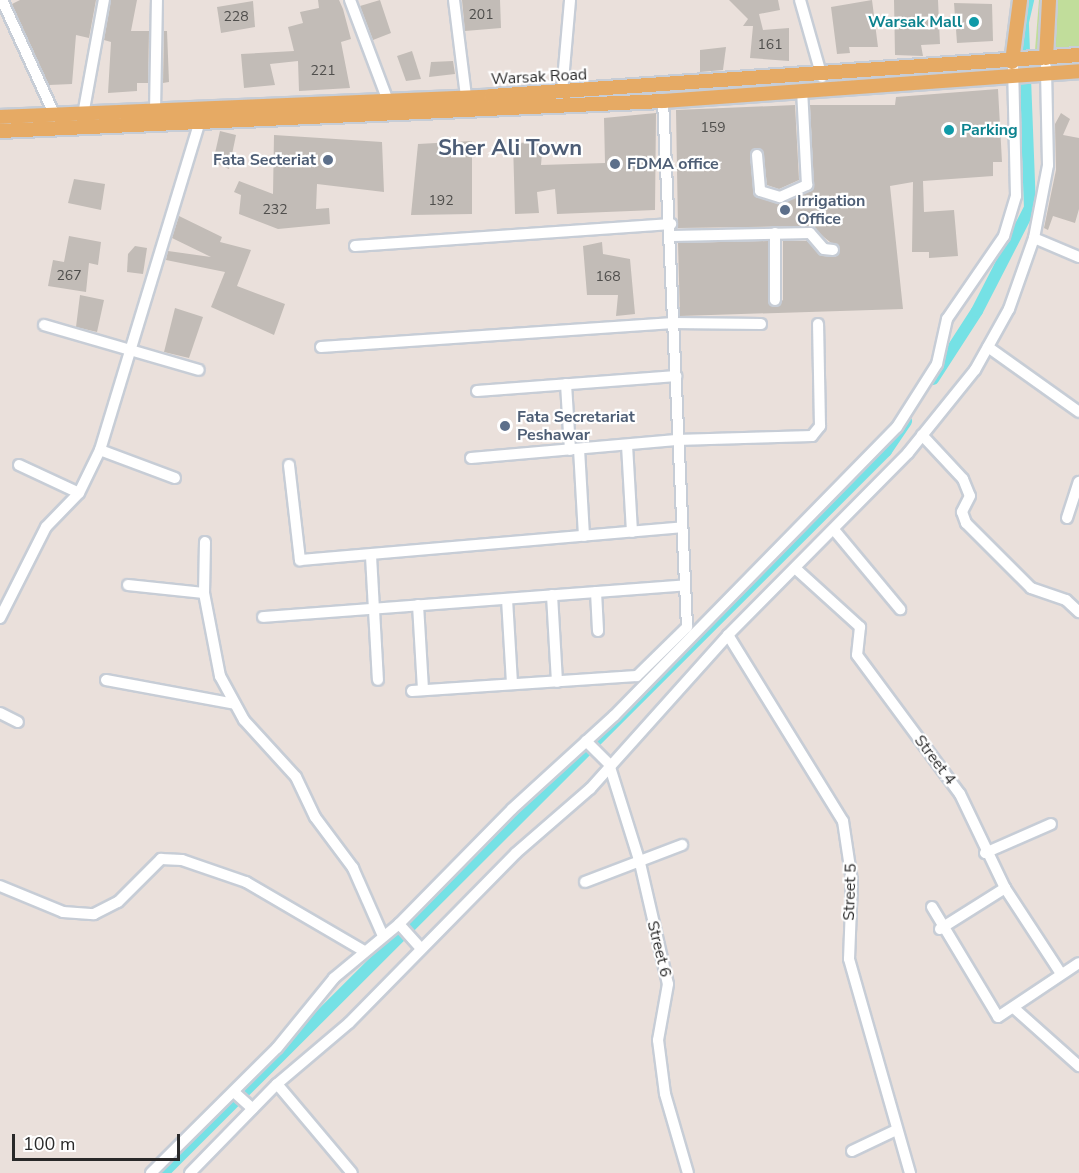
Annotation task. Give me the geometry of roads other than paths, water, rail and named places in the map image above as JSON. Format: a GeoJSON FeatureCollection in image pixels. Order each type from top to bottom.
{"type":"FeatureCollection","features":[{"type":"Feature","properties":{"kind":"main road"},"geometry":{"type":"LineString","coordinates":[[1015,62],[1020,0]]}},
{"type":"Feature","properties":{"kind":"main road"},"geometry":{"type":"LineString","coordinates":[[1044,58],[1049,0]]}},
{"type":"Feature","properties":{"kind":"main road","name":"Warsak Road"},"geometry":{"type":"LineString","coordinates":[[1,124],[55,116],[83,115],[119,121],[155,112],[562,92],[663,94],[802,90],[823,83],[1079,56]]}},
{"type":"Feature","properties":{"kind":"main road","name":"Warsak Road"},"geometry":{"type":"LineString","coordinates":[[1,124],[119,121],[200,124],[823,83],[1016,76],[1079,71]]}},
{"type":"Feature","properties":{"kind":"street"},"geometry":{"type":"LineString","coordinates":[[2,0],[55,116]]}},
{"type":"Feature","properties":{"kind":"street"},"geometry":{"type":"LineString","coordinates":[[83,115],[104,0]]}},
{"type":"Feature","properties":{"kind":"street"},"geometry":{"type":"LineString","coordinates":[[155,112],[157,0]]}},
{"type":"Feature","properties":{"kind":"street"},"geometry":{"type":"LineString","coordinates":[[350,0],[388,101]]}},
{"type":"Feature","properties":{"kind":"street"},"geometry":{"type":"LineString","coordinates":[[454,0],[466,98]]}},
{"type":"Feature","properties":{"kind":"street"},"geometry":{"type":"LineString","coordinates":[[562,92],[570,0]]}},
{"type":"Feature","properties":{"kind":"street"},"geometry":{"type":"LineString","coordinates":[[800,0],[823,83]]}},
{"type":"Feature","properties":{"kind":"street"},"geometry":{"type":"LineString","coordinates":[[190,1173],[277,1084],[349,1023],[419,946],[516,852],[558,821],[608,763],[728,635],[835,531],[922,435],[988,347],[1009,309],[1034,238],[1048,165],[1044,58]]}},
{"type":"Feature","properties":{"kind":"street"},"geometry":{"type":"LineString","coordinates":[[151,1173],[234,1092],[364,951],[399,924],[876,451],[924,386],[937,364],[947,319],[1004,236],[1016,196],[1015,62]]}},
{"type":"Feature","properties":{"kind":"street"},"geometry":{"type":"LineString","coordinates":[[757,155],[760,191],[780,197],[807,185],[802,90]]}},
{"type":"Feature","properties":{"kind":"street"},"geometry":{"type":"LineString","coordinates":[[418,605],[417,691],[637,676],[685,631],[685,585],[676,440],[672,230],[663,94]]}},
{"type":"Feature","properties":{"kind":"street"},"geometry":{"type":"LineString","coordinates":[[0,618],[4,596],[46,527],[79,493],[100,450],[200,124]]}},
{"type":"Feature","properties":{"kind":"street"},"geometry":{"type":"LineString","coordinates":[[355,246],[672,230],[810,233],[824,249],[833,250]]}},
{"type":"Feature","properties":{"kind":"street"},"geometry":{"type":"LineString","coordinates":[[775,300],[776,233]]}},
{"type":"Feature","properties":{"kind":"street"},"geometry":{"type":"LineString","coordinates":[[1034,238],[1079,257]]}},
{"type":"Feature","properties":{"kind":"street"},"geometry":{"type":"LineString","coordinates":[[321,347],[674,323],[761,324]]}},
{"type":"Feature","properties":{"kind":"street"},"geometry":{"type":"LineString","coordinates":[[471,458],[676,440],[818,432],[818,324]]}},
{"type":"Feature","properties":{"kind":"street"},"geometry":{"type":"LineString","coordinates":[[44,326],[199,370]]}},
{"type":"Feature","properties":{"kind":"street"},"geometry":{"type":"LineString","coordinates":[[988,347],[1079,412]]}},
{"type":"Feature","properties":{"kind":"street"},"geometry":{"type":"LineString","coordinates":[[477,391],[676,376]]}},
{"type":"Feature","properties":{"kind":"street"},"geometry":{"type":"LineString","coordinates":[[566,384],[584,536]]}},
{"type":"Feature","properties":{"kind":"street"},"geometry":{"type":"LineString","coordinates":[[922,435],[963,479],[970,496],[962,512],[966,523],[1031,588],[1066,600],[1079,612]]}},
{"type":"Feature","properties":{"kind":"street"},"geometry":{"type":"LineString","coordinates":[[627,445],[632,532]]}},
{"type":"Feature","properties":{"kind":"street"},"geometry":{"type":"LineString","coordinates":[[100,450],[175,478]]}},
{"type":"Feature","properties":{"kind":"street"},"geometry":{"type":"LineString","coordinates":[[19,465],[79,493]]}},
{"type":"Feature","properties":{"kind":"street"},"geometry":{"type":"LineString","coordinates":[[289,465],[297,559],[371,556],[682,527]]}},
{"type":"Feature","properties":{"kind":"street"},"geometry":{"type":"LineString","coordinates":[[1067,518],[1079,482]]}},
{"type":"Feature","properties":{"kind":"street"},"geometry":{"type":"LineString","coordinates":[[835,531],[900,609]]}},
{"type":"Feature","properties":{"kind":"street"},"geometry":{"type":"LineString","coordinates":[[205,542],[204,593],[220,676],[235,704],[296,777],[315,817],[354,868],[383,936]]}},
{"type":"Feature","properties":{"kind":"street"},"geometry":{"type":"LineString","coordinates":[[371,556],[378,680]]}},
{"type":"Feature","properties":{"kind":"street","name":"Street 4"},"geometry":{"type":"LineString","coordinates":[[795,568],[860,627],[857,656],[960,794],[985,853],[1060,972]]}},
{"type":"Feature","properties":{"kind":"street"},"geometry":{"type":"LineString","coordinates":[[128,585],[204,593]]}},
{"type":"Feature","properties":{"kind":"street"},"geometry":{"type":"LineString","coordinates":[[263,617],[685,585]]}},
{"type":"Feature","properties":{"kind":"street"},"geometry":{"type":"LineString","coordinates":[[596,592],[598,631]]}},
{"type":"Feature","properties":{"kind":"street"},"geometry":{"type":"LineString","coordinates":[[552,595],[557,682]]}},
{"type":"Feature","properties":{"kind":"street"},"geometry":{"type":"LineString","coordinates":[[507,598],[512,684]]}},
{"type":"Feature","properties":{"kind":"street","name":"Street 5"},"geometry":{"type":"LineString","coordinates":[[728,635],[843,821],[852,881],[849,959],[910,1173]]}},
{"type":"Feature","properties":{"kind":"street"},"geometry":{"type":"LineString","coordinates":[[106,680],[235,704]]}},
{"type":"Feature","properties":{"kind":"street"},"geometry":{"type":"LineString","coordinates":[[0,713],[18,722]]}},
{"type":"Feature","properties":{"kind":"street"},"geometry":{"type":"LineString","coordinates":[[586,741],[608,763]]}},
{"type":"Feature","properties":{"kind":"street","name":"Street 6"},"geometry":{"type":"LineString","coordinates":[[608,763],[640,863],[668,984],[658,1040],[665,1094],[688,1173]]}},
{"type":"Feature","properties":{"kind":"street"},"geometry":{"type":"LineString","coordinates":[[985,853],[1051,824]]}},
{"type":"Feature","properties":{"kind":"street"},"geometry":{"type":"LineString","coordinates":[[585,882],[640,863],[682,845]]}},
{"type":"Feature","properties":{"kind":"street"},"geometry":{"type":"LineString","coordinates":[[0,886],[63,912],[94,914],[118,902],[161,859],[182,860],[246,882],[364,951]]}},
{"type":"Feature","properties":{"kind":"street"},"geometry":{"type":"LineString","coordinates":[[940,929],[1005,888]]}},
{"type":"Feature","properties":{"kind":"street"},"geometry":{"type":"LineString","coordinates":[[932,907],[940,929],[995,1013],[1005,1017],[1060,972],[1079,963]]}},
{"type":"Feature","properties":{"kind":"street"},"geometry":{"type":"LineString","coordinates":[[399,924],[419,946]]}},
{"type":"Feature","properties":{"kind":"street"},"geometry":{"type":"LineString","coordinates":[[1015,1008],[1079,1066]]}},
{"type":"Feature","properties":{"kind":"street"},"geometry":{"type":"LineString","coordinates":[[277,1084],[352,1173]]}},
{"type":"Feature","properties":{"kind":"street"},"geometry":{"type":"LineString","coordinates":[[234,1092],[252,1108]]}},
{"type":"Feature","properties":{"kind":"street"},"geometry":{"type":"LineString","coordinates":[[852,1151],[896,1130]]}},
{"type":"Feature","properties":{"kind":"waterway"},"geometry":{"type":"LineString","coordinates":[[933,379],[977,311],[1030,208],[1023,22],[1028,0]]}},
{"type":"Feature","properties":{"kind":"waterway"},"geometry":{"type":"LineString","coordinates":[[163,1173],[886,451],[906,421]]}},
{"type":"Feature","properties":{"kind":"place","name":"Warsak Mall"},"geometry":{"type":"Point","coordinates":[974,22]}},
{"type":"Feature","properties":{"kind":"place","name":"Parking"},"geometry":{"type":"Point","coordinates":[949,130]}},
{"type":"Feature","properties":{"kind":"place","name":"Fata Secteriat"},"geometry":{"type":"Point","coordinates":[328,160]}},
{"type":"Feature","properties":{"kind":"place","name":"FDMA office"},"geometry":{"type":"Point","coordinates":[615,164]}},
{"type":"Feature","properties":{"kind":"place","name":"Irrigation Office"},"geometry":{"type":"Point","coordinates":[785,210]}},
{"type":"Feature","properties":{"kind":"place","name":"Fata Secretariat Peshawar"},"geometry":{"type":"Point","coordinates":[505,426]}},
{"type":"Feature","properties":{"kind":"district","name":"Sher Ali Town"},"geometry":{"type":"Point","coordinates":[510,149]}}]}
